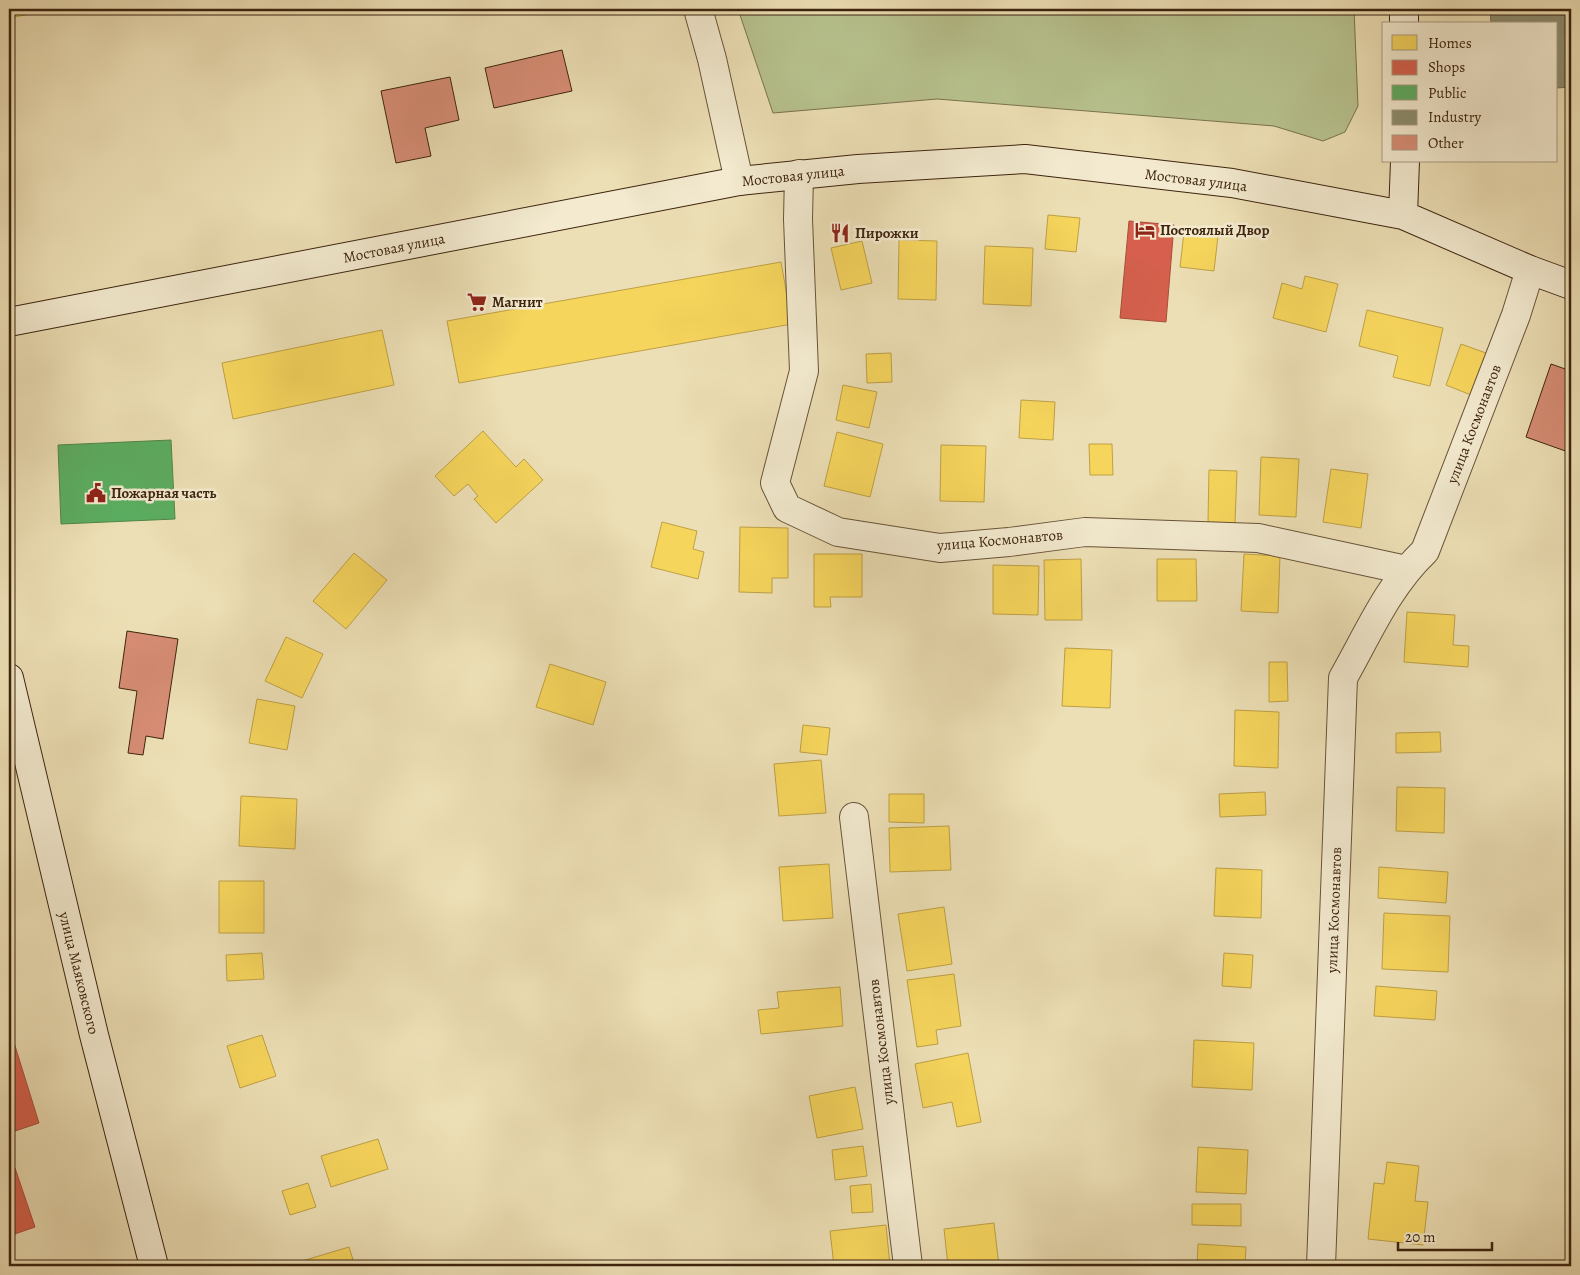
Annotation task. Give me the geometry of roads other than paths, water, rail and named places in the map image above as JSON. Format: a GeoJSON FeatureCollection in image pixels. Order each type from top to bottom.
{"type":"FeatureCollection","features":[{"type":"Feature","properties":{"kind":"street"},"geometry":{"type":"LineString","coordinates":[[698,9],[712,58],[739,181]]}},
{"type":"Feature","properties":{"kind":"street"},"geometry":{"type":"LineString","coordinates":[[1404,9],[1404,22]]}},
{"type":"Feature","properties":{"kind":"street","name":"Мостовая улица"},"geometry":{"type":"LineString","coordinates":[[9,322],[739,181],[799,174],[1025,159],[1232,183],[1403,215],[1530,270],[1571,285]]}},
{"type":"Feature","properties":{"kind":"street"},"geometry":{"type":"LineString","coordinates":[[1403,215],[1405,162]]}},
{"type":"Feature","properties":{"kind":"street","name":"улица Космонавтов"},"geometry":{"type":"LineString","coordinates":[[799,174],[798,219],[804,371],[775,483],[787,508],[838,532],[940,548],[1009,542],[1085,532],[1258,538],[1406,570]]}},
{"type":"Feature","properties":{"kind":"street","name":"улица Космонавтов"},"geometry":{"type":"LineString","coordinates":[[1321,1266],[1343,678],[1386,600],[1406,570],[1425,551],[1516,315],[1530,270]]}},
{"type":"Feature","properties":{"kind":"street","name":"улица Маяковского"},"geometry":{"type":"LineString","coordinates":[[9,678],[94,1035],[154,1266]]}},
{"type":"Feature","properties":{"kind":"street","name":"улица Космонавтов"},"geometry":{"type":"LineString","coordinates":[[854,817],[908,1266]]}},
{"type":"Feature","properties":{"kind":"place","name":"Постоялый Двор"},"geometry":{"type":"Point","coordinates":[1145,230]}},
{"type":"Feature","properties":{"kind":"place","name":"Пирожки"},"geometry":{"type":"Point","coordinates":[840,233]}},
{"type":"Feature","properties":{"kind":"place","name":"Магнит"},"geometry":{"type":"Point","coordinates":[477,302]}},
{"type":"Feature","properties":{"kind":"place","name":"Пожарная часть"},"geometry":{"type":"Point","coordinates":[96,493]}}]}
